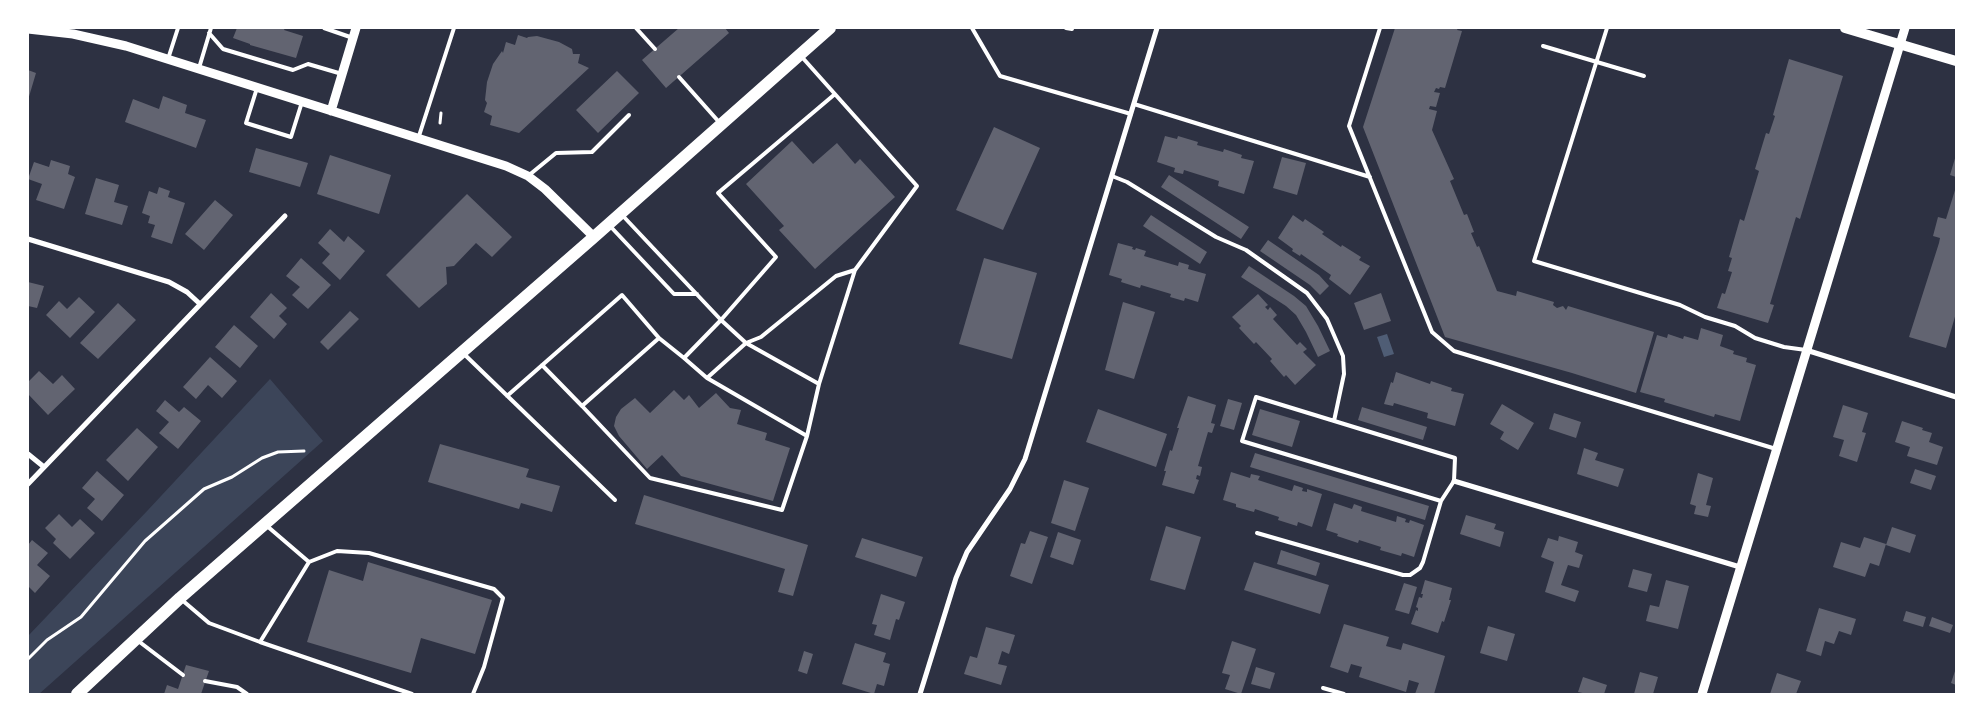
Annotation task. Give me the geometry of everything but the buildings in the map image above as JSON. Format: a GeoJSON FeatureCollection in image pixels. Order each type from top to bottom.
{"type":"FeatureCollection","features":[{"type":"Feature","properties":{"kind":"main road"},"geometry":{"type":"LineString","coordinates":[[77,694],[180,598],[462,353],[830,28]]}},
{"type":"Feature","properties":{"kind":"main road"},"geometry":{"type":"LineString","coordinates":[[1845,28],[1956,61]]}},
{"type":"Feature","properties":{"kind":"street"},"geometry":{"type":"LineString","coordinates":[[331,111],[356,28]]}},
{"type":"Feature","properties":{"kind":"street"},"geometry":{"type":"LineString","coordinates":[[920,694],[956,578],[967,552],[1010,489],[1025,459],[1157,28]]}},
{"type":"Feature","properties":{"kind":"street"},"geometry":{"type":"LineString","coordinates":[[1702,694],[1905,28]]}},
{"type":"Feature","properties":{"kind":"street"},"geometry":{"type":"LineString","coordinates":[[28,29],[100,39],[501,164],[528,176],[554,197],[594,237]]}},
{"type":"Feature","properties":{"kind":"street"},"geometry":{"type":"LineString","coordinates":[[28,484],[285,216]]}},
{"type":"Feature","properties":{"kind":"street"},"geometry":{"type":"LineString","coordinates":[[28,239],[169,282],[187,292],[200,304]]}},
{"type":"Feature","properties":{"kind":"street"},"geometry":{"type":"LineString","coordinates":[[1806,350],[1956,397]]}},
{"type":"Feature","properties":{"kind":"street"},"geometry":{"type":"LineString","coordinates":[[28,454],[44,467]]}},
{"type":"Feature","properties":{"kind":"street"},"geometry":{"type":"LineString","coordinates":[[1454,481],[1740,567]]}},
{"type":"Feature","properties":{"kind":"lane"},"geometry":{"type":"LineString","coordinates":[[168,59],[178,28]]}},
{"type":"Feature","properties":{"kind":"lane"},"geometry":{"type":"LineString","coordinates":[[198,69],[211,28]]}},
{"type":"Feature","properties":{"kind":"lane"},"geometry":{"type":"LineString","coordinates":[[324,28],[353,38]]}},
{"type":"Feature","properties":{"kind":"lane"},"geometry":{"type":"LineString","coordinates":[[418,139],[454,28]]}},
{"type":"Feature","properties":{"kind":"lane"},"geometry":{"type":"LineString","coordinates":[[636,28],[654,49]]}},
{"type":"Feature","properties":{"kind":"lane"},"geometry":{"type":"LineString","coordinates":[[972,28],[1000,76],[1130,114]]}},
{"type":"Feature","properties":{"kind":"lane"},"geometry":{"type":"LineString","coordinates":[[1066,28],[1072,28]]}},
{"type":"Feature","properties":{"kind":"lane"},"geometry":{"type":"LineString","coordinates":[[1380,28],[1349,126],[1432,332],[1454,351],[1776,449]]}},
{"type":"Feature","properties":{"kind":"lane"},"geometry":{"type":"LineString","coordinates":[[1607,28],[1534,261],[1680,305],[1705,317],[1735,326],[1755,338],[1784,347],[1806,350]]}},
{"type":"Feature","properties":{"kind":"lane"},"geometry":{"type":"LineString","coordinates":[[209,33],[223,49],[293,70],[308,64],[342,74]]}},
{"type":"Feature","properties":{"kind":"lane"},"geometry":{"type":"LineString","coordinates":[[1543,46],[1644,76]]}},
{"type":"Feature","properties":{"kind":"lane"},"geometry":{"type":"LineString","coordinates":[[542,365],[650,478],[782,510],[807,436],[819,384],[855,270],[917,186],[800,54]]}},
{"type":"Feature","properties":{"kind":"lane"},"geometry":{"type":"LineString","coordinates":[[679,77],[721,124]]}},
{"type":"Feature","properties":{"kind":"lane"},"geometry":{"type":"LineString","coordinates":[[257,87],[246,123],[291,137],[302,102]]}},
{"type":"Feature","properties":{"kind":"lane"},"geometry":{"type":"LineString","coordinates":[[684,358],[721,320],[776,257],[718,193],[835,94]]}},
{"type":"Feature","properties":{"kind":"lane"},"geometry":{"type":"LineString","coordinates":[[1134,104],[1370,177]]}},
{"type":"Feature","properties":{"kind":"lane"},"geometry":{"type":"LineString","coordinates":[[528,176],[556,153],[592,152],[629,115]]}},
{"type":"Feature","properties":{"kind":"lane"},"geometry":{"type":"LineString","coordinates":[[1112,176],[1126,182],[1216,237],[1246,250],[1307,293],[1327,319],[1343,356],[1344,374],[1334,420]]}},
{"type":"Feature","properties":{"kind":"lane"},"geometry":{"type":"LineString","coordinates":[[621,213],[721,320],[746,342],[819,384]]}},
{"type":"Feature","properties":{"kind":"lane"},"geometry":{"type":"LineString","coordinates":[[608,224],[674,294],[697,294]]}},
{"type":"Feature","properties":{"kind":"lane"},"geometry":{"type":"LineString","coordinates":[[706,378],[746,342],[761,337],[836,276],[855,270]]}},
{"type":"Feature","properties":{"kind":"lane"},"geometry":{"type":"LineString","coordinates":[[507,396],[622,295],[659,338],[706,378],[807,436]]}},
{"type":"Feature","properties":{"kind":"lane"},"geometry":{"type":"LineString","coordinates":[[582,406],[659,338]]}},
{"type":"Feature","properties":{"kind":"lane"},"geometry":{"type":"LineString","coordinates":[[462,353],[615,500]]}},
{"type":"Feature","properties":{"kind":"lane"},"geometry":{"type":"LineString","coordinates":[[1257,533],[1403,575],[1410,575],[1420,568],[1423,562],[1441,501],[1454,481],[1455,458],[1256,397],[1242,441],[1441,501]]}},
{"type":"Feature","properties":{"kind":"lane"},"geometry":{"type":"LineString","coordinates":[[265,525],[309,562]]}},
{"type":"Feature","properties":{"kind":"lane"},"geometry":{"type":"LineString","coordinates":[[260,642],[309,562],[337,552],[369,553],[494,588],[503,598],[484,667],[473,694]]}},
{"type":"Feature","properties":{"kind":"lane"},"geometry":{"type":"LineString","coordinates":[[180,598],[209,622],[260,642],[412,694]]}},
{"type":"Feature","properties":{"kind":"lane"},"geometry":{"type":"LineString","coordinates":[[136,640],[183,675]]}},
{"type":"Feature","properties":{"kind":"lane"},"geometry":{"type":"LineString","coordinates":[[206,681],[236,688],[247,694]]}},
{"type":"Feature","properties":{"kind":"lane"},"geometry":{"type":"LineString","coordinates":[[1323,688],[1344,694]]}},
{"type":"Feature","properties":{"kind":"path"},"geometry":{"type":"LineString","coordinates":[[440,123],[441,114]]}},
{"type":"Feature","properties":{"kind":"path"},"geometry":{"type":"LineString","coordinates":[[28,659],[47,640],[80,616],[145,541],[204,489],[232,477],[262,458],[278,452],[304,451]]}},
{"type":"Feature","properties":{"kind":"shaded area"},"geometry":{"type":"Polygon","coordinates":[[[1387,334],[1394,354],[1384,357],[1377,337],[1387,334]]]}},
{"type":"Feature","properties":{"kind":"shaded area"},"geometry":{"type":"Polygon","coordinates":[[[270,379],[323,441],[39,694],[28,694],[28,636],[270,379]]]}}]}
